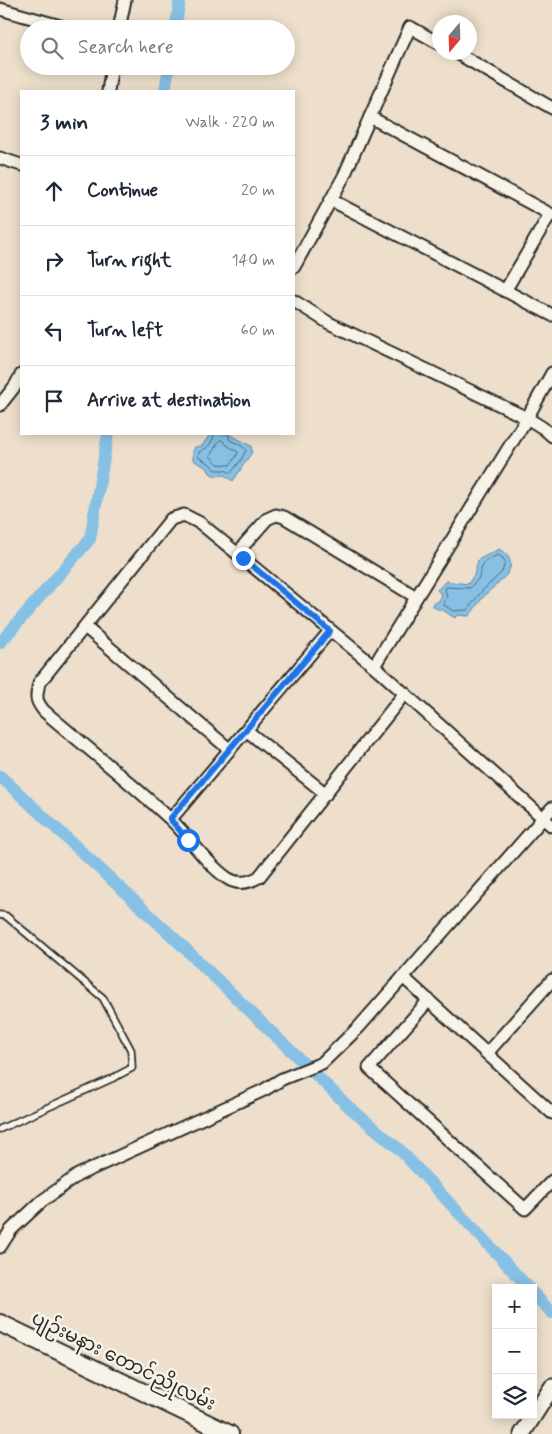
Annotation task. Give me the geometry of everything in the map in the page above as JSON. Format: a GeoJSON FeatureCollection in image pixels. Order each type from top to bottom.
{"type":"FeatureCollection","features":[{"type":"Feature","properties":{"kind":"main road","name":"ပျဉ်းမနား တောင်ညိုလမ်း"},"geometry":{"type":"LineString","coordinates":[[0,1323],[230,1434]]}},
{"type":"Feature","properties":{"kind":"main road"},"geometry":{"type":"LineString","coordinates":[[522,1434],[552,1387]]}},
{"type":"Feature","properties":{"kind":"street"},"geometry":{"type":"LineString","coordinates":[[121,20],[125,0]]}},
{"type":"Feature","properties":{"kind":"street"},"geometry":{"type":"LineString","coordinates":[[0,9],[39,20]]}},
{"type":"Feature","properties":{"kind":"street"},"geometry":{"type":"LineString","coordinates":[[295,266],[344,176],[410,27],[432,39]]}},
{"type":"Feature","properties":{"kind":"street"},"geometry":{"type":"LineString","coordinates":[[469,60],[552,108]]}},
{"type":"Feature","properties":{"kind":"street"},"geometry":{"type":"LineString","coordinates":[[108,90],[111,75]]}},
{"type":"Feature","properties":{"kind":"street"},"geometry":{"type":"LineString","coordinates":[[370,118],[551,214],[506,291]]}},
{"type":"Feature","properties":{"kind":"street"},"geometry":{"type":"LineString","coordinates":[[0,158],[20,165]]}},
{"type":"Feature","properties":{"kind":"street"},"geometry":{"type":"LineString","coordinates":[[331,200],[552,316]]}},
{"type":"Feature","properties":{"kind":"street"},"geometry":{"type":"LineString","coordinates":[[296,300],[329,323],[527,418],[552,436]]}},
{"type":"Feature","properties":{"kind":"street"},"geometry":{"type":"LineString","coordinates":[[374,666],[527,418],[552,373]]}},
{"type":"Feature","properties":{"kind":"street"},"geometry":{"type":"LineString","coordinates":[[0,405],[20,377]]}},
{"type":"Feature","properties":{"kind":"street"},"geometry":{"type":"LineString","coordinates":[[405,693],[259,878],[251,882],[241,883],[228,879],[214,868],[170,819],[44,711],[37,703],[36,694],[39,683],[171,519],[184,515],[200,523],[374,666],[405,693],[548,822]]}},
{"type":"Feature","properties":{"kind":"street"},"geometry":{"type":"LineString","coordinates":[[243,558],[242,549],[244,545],[267,519],[276,515],[284,517],[416,598]]}},
{"type":"Feature","properties":{"kind":"street"},"geometry":{"type":"LineString","coordinates":[[85,627],[229,749]]}},
{"type":"Feature","properties":{"kind":"street"},"geometry":{"type":"LineString","coordinates":[[170,819],[330,631]]}},
{"type":"Feature","properties":{"kind":"street"},"geometry":{"type":"LineString","coordinates":[[246,730],[326,794]]}},
{"type":"Feature","properties":{"kind":"street"},"geometry":{"type":"LineString","coordinates":[[0,1247],[12,1230],[36,1207],[78,1175],[264,1090],[282,1079],[322,1063],[359,1027],[548,822],[552,808]]}},
{"type":"Feature","properties":{"kind":"street"},"geometry":{"type":"LineString","coordinates":[[404,977],[552,1113]]}},
{"type":"Feature","properties":{"kind":"street"},"geometry":{"type":"LineString","coordinates":[[487,1053],[552,980]]}},
{"type":"Feature","properties":{"kind":"street"},"geometry":{"type":"LineString","coordinates":[[429,1000],[369,1068],[525,1209],[552,1181]]}},
{"type":"Feature","properties":{"kind":"lane"},"geometry":{"type":"LineString","coordinates":[[0,915],[6,916],[103,998],[131,1050],[132,1068],[0,1129]]}},
{"type":"Feature","properties":{"kind":"water"},"geometry":{"type":"Polygon","coordinates":[[[209,435],[231,435],[251,446],[252,452],[233,481],[224,475],[215,476],[207,468],[193,460],[195,447],[202,446],[209,435]]]}},
{"type":"Feature","properties":{"kind":"water"},"geometry":{"type":"Polygon","coordinates":[[[499,549],[507,555],[510,561],[508,573],[484,596],[469,616],[457,615],[455,618],[433,606],[442,595],[437,590],[446,581],[468,584],[474,575],[478,560],[499,549]]]}},
{"type":"Feature","properties":{"kind":"waterway"},"geometry":{"type":"LineString","coordinates":[[177,20],[180,0]]}},
{"type":"Feature","properties":{"kind":"waterway"},"geometry":{"type":"LineString","coordinates":[[165,90],[168,75]]}},
{"type":"Feature","properties":{"kind":"waterway"},"geometry":{"type":"LineString","coordinates":[[0,643],[90,539],[108,435]]}},
{"type":"Feature","properties":{"kind":"waterway"},"geometry":{"type":"LineString","coordinates":[[0,776],[171,935],[348,1106],[399,1149],[525,1284]]}},
{"type":"Feature","properties":{"kind":"waterway"},"geometry":{"type":"LineString","coordinates":[[537,1297],[552,1313]]}},
{"type":"Feature","properties":{"kind":"route"},"geometry":{"type":"LineString","coordinates":[[188,840],[170,819],[330,631],[243,558]]}}]}
